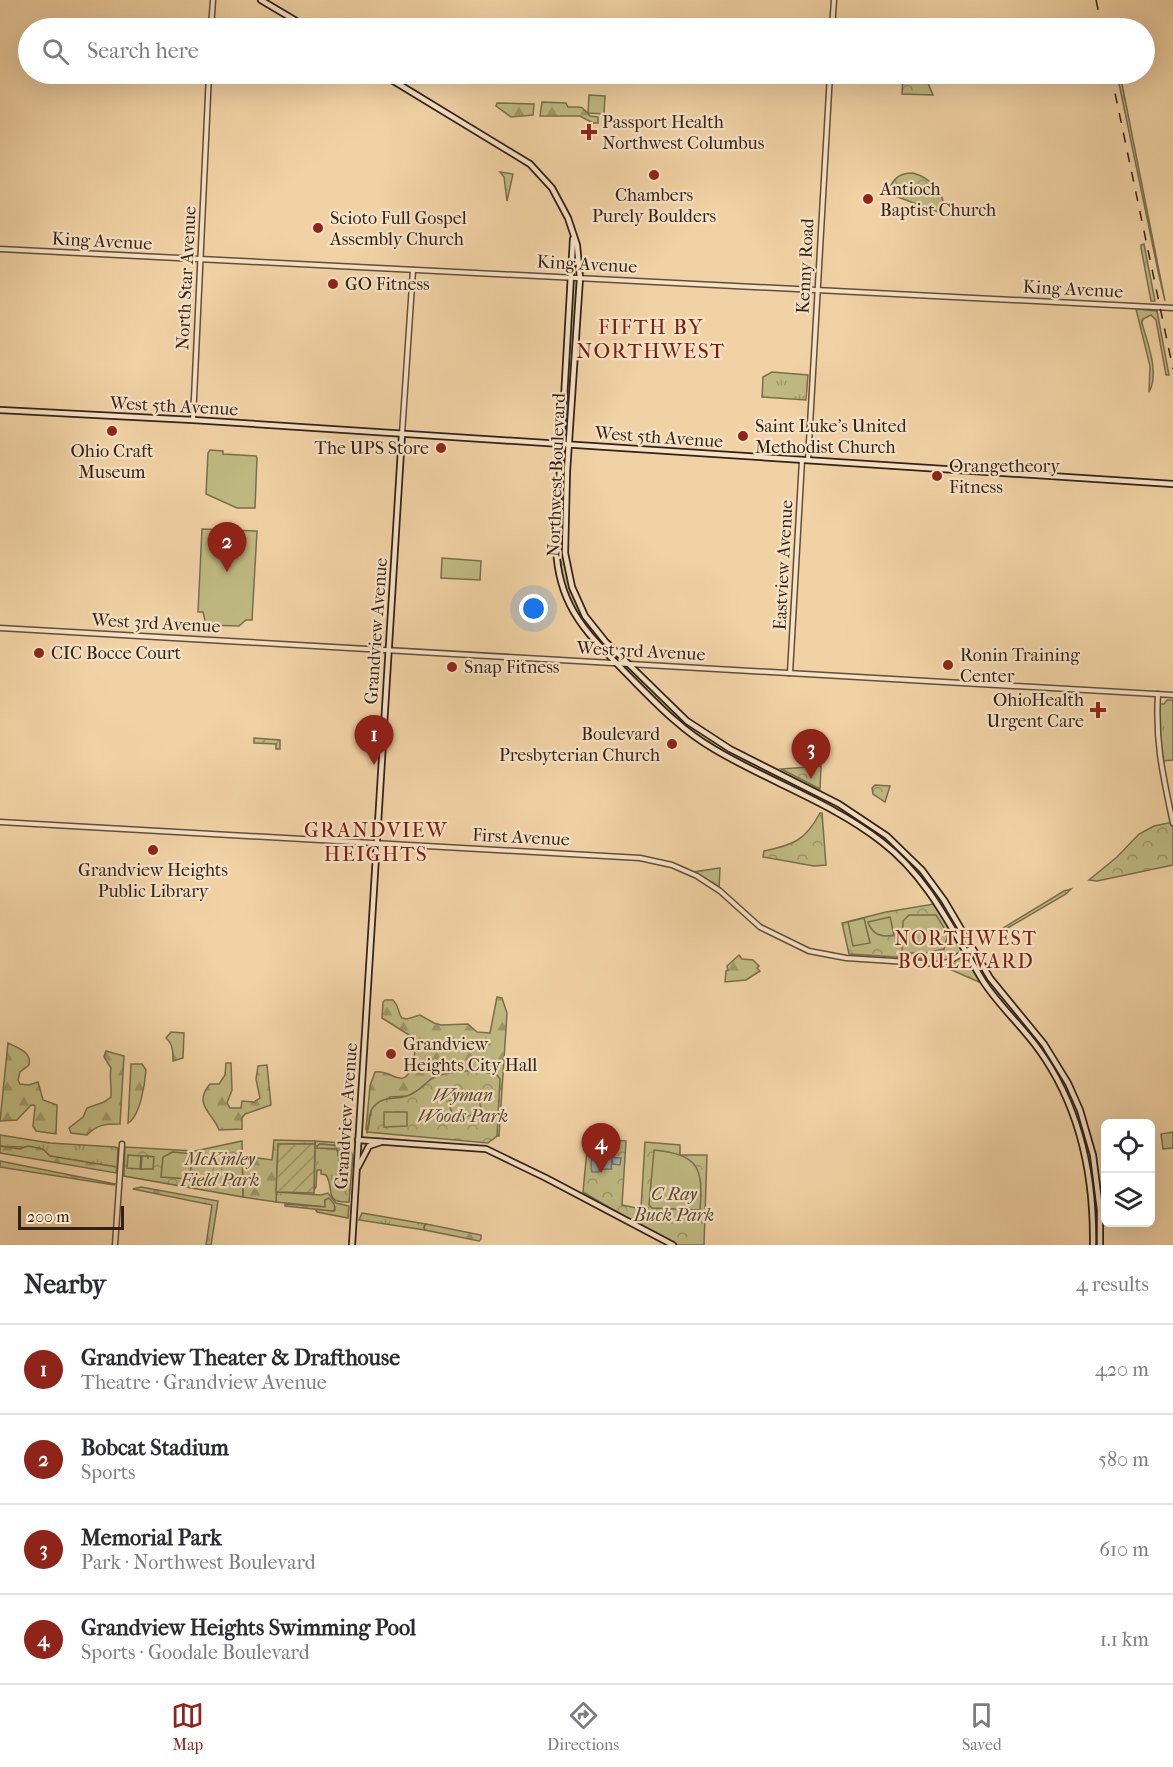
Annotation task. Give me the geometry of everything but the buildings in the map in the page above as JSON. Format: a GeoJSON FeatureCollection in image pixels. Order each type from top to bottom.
{"type":"FeatureCollection","features":[{"type":"Feature","properties":{"kind":"main road"},"geometry":{"type":"LineString","coordinates":[[261,0],[291,18]]}},
{"type":"Feature","properties":{"kind":"main road","name":"Northwest Boulevard"},"geometry":{"type":"LineString","coordinates":[[398,84],[530,164],[546,181],[568,218],[579,257],[580,278],[564,540],[568,574],[576,598],[589,621],[600,637],[672,708],[705,734],[833,801],[895,842],[922,870],[934,885],[996,986],[1053,1056],[1074,1096],[1093,1155],[1100,1210],[1100,1245]]}},
{"type":"Feature","properties":{"kind":"main road","name":"Northwest Boulevard"},"geometry":{"type":"LineString","coordinates":[[574,236],[556,541],[560,578],[570,606],[586,631],[668,715],[712,748],[838,813],[891,849],[918,877],[932,895],[990,991],[1038,1048],[1063,1089],[1078,1128],[1086,1160],[1093,1245]]}},
{"type":"Feature","properties":{"kind":"main road","name":"West 5th Avenue"},"geometry":{"type":"LineString","coordinates":[[0,410],[193,420],[1173,484]]}},
{"type":"Feature","properties":{"kind":"main road","name":"Grandview Avenue"},"geometry":{"type":"LineString","coordinates":[[352,1245],[402,434]]}},
{"type":"Feature","properties":{"kind":"main road"},"geometry":{"type":"LineString","coordinates":[[358,1140],[473,1146],[490,1150],[673,1245]]}},
{"type":"Feature","properties":{"kind":"main road"},"geometry":{"type":"LineString","coordinates":[[357,1170],[369,1146],[390,1141]]}},
{"type":"Feature","properties":{"kind":"street"},"geometry":{"type":"LineString","coordinates":[[212,18],[213,0]]}},
{"type":"Feature","properties":{"kind":"street"},"geometry":{"type":"LineString","coordinates":[[833,18],[834,0]]}},
{"type":"Feature","properties":{"kind":"street","name":"North Star Avenue"},"geometry":{"type":"LineString","coordinates":[[193,420],[209,84]]}},
{"type":"Feature","properties":{"kind":"street","name":"Kenny Road"},"geometry":{"type":"LineString","coordinates":[[805,460],[829,84]]}},
{"type":"Feature","properties":{"kind":"street","name":"King Avenue"},"geometry":{"type":"LineString","coordinates":[[0,249],[1173,308]]}},
{"type":"Feature","properties":{"kind":"street","name":"Grandview Avenue"},"geometry":{"type":"LineString","coordinates":[[402,434],[412,270]]}},
{"type":"Feature","properties":{"kind":"street","name":"Eastview Avenue"},"geometry":{"type":"LineString","coordinates":[[790,673],[805,460]]}},
{"type":"Feature","properties":{"kind":"street","name":"West 3rd Avenue"},"geometry":{"type":"LineString","coordinates":[[0,628],[1173,695]]}},
{"type":"Feature","properties":{"kind":"street"},"geometry":{"type":"LineString","coordinates":[[1158,694],[1157,735],[1173,823]]}},
{"type":"Feature","properties":{"kind":"street","name":"First Avenue"},"geometry":{"type":"LineString","coordinates":[[0,822],[647,859],[672,865],[697,876],[720,891],[760,927],[809,951],[846,958],[939,964],[948,962],[972,948]]}},
{"type":"Feature","properties":{"kind":"street"},"geometry":{"type":"LineString","coordinates":[[115,1245],[122,1144]]}},
{"type":"Feature","properties":{"kind":"green space"},"geometry":{"type":"Polygon","coordinates":[[[902,84],[928,84],[933,95],[902,94],[902,84]]]}},
{"type":"Feature","properties":{"kind":"green space"},"geometry":{"type":"Polygon","coordinates":[[[1119,84],[1122,84],[1165,301],[1119,84]]]}},
{"type":"Feature","properties":{"kind":"green space"},"geometry":{"type":"Polygon","coordinates":[[[589,95],[605,96],[604,114],[588,113],[589,95]]]}},
{"type":"Feature","properties":{"kind":"green space"},"geometry":{"type":"Polygon","coordinates":[[[542,102],[566,103],[568,107],[581,107],[590,116],[598,117],[598,123],[593,123],[580,116],[540,116],[542,102]]]}},
{"type":"Feature","properties":{"kind":"green space"},"geometry":{"type":"Polygon","coordinates":[[[497,103],[534,104],[533,115],[511,117],[496,106],[497,103]]]}},
{"type":"Feature","properties":{"kind":"green space"},"geometry":{"type":"Polygon","coordinates":[[[500,172],[513,174],[507,201],[504,177],[500,172]]]}},
{"type":"Feature","properties":{"kind":"green space"},"geometry":{"type":"Polygon","coordinates":[[[913,173],[925,178],[940,193],[943,200],[941,213],[887,193],[896,178],[903,174],[913,173]]]}},
{"type":"Feature","properties":{"kind":"green space"},"geometry":{"type":"Polygon","coordinates":[[[1144,244],[1155,301],[1151,301],[1141,248],[1144,244]]]}},
{"type":"Feature","properties":{"kind":"green space"},"geometry":{"type":"Polygon","coordinates":[[[572,277],[580,278],[565,554],[572,587],[589,621],[650,687],[705,734],[825,796],[887,836],[923,870],[990,978],[1060,1068],[1085,1125],[1098,1184],[1100,1245],[1093,1245],[1092,1211],[1080,1136],[1054,1072],[990,991],[932,895],[891,849],[838,813],[741,764],[690,732],[597,645],[570,606],[557,558],[572,277]]]}},
{"type":"Feature","properties":{"kind":"green space"},"geometry":{"type":"Polygon","coordinates":[[[1136,309],[1157,311],[1169,375],[1166,375],[1156,320],[1151,315],[1143,319],[1142,323],[1153,367],[1149,392],[1150,366],[1136,309]]]}},
{"type":"Feature","properties":{"kind":"green space"},"geometry":{"type":"Polygon","coordinates":[[[772,372],[808,375],[806,400],[762,397],[763,377],[772,372]]]}},
{"type":"Feature","properties":{"kind":"green space"},"geometry":{"type":"Polygon","coordinates":[[[210,450],[223,451],[223,454],[256,456],[255,508],[237,508],[206,494],[210,450]]]}},
{"type":"Feature","properties":{"kind":"green space"},"geometry":{"type":"Polygon","coordinates":[[[202,529],[257,531],[252,620],[246,620],[239,626],[206,625],[203,612],[198,612],[202,529]]]}},
{"type":"Feature","properties":{"kind":"green space"},"geometry":{"type":"Polygon","coordinates":[[[442,558],[481,561],[480,580],[441,578],[442,558]]]}},
{"type":"Feature","properties":{"kind":"green space"},"geometry":{"type":"Polygon","coordinates":[[[1167,700],[1173,700],[1173,760],[1163,761],[1159,732],[1160,704],[1164,704],[1167,700]]]}},
{"type":"Feature","properties":{"kind":"green space"},"geometry":{"type":"Polygon","coordinates":[[[254,738],[280,740],[280,749],[276,749],[276,744],[254,743],[254,738]]]}},
{"type":"Feature","properties":{"kind":"green space"},"geometry":{"type":"Polygon","coordinates":[[[821,766],[820,789],[781,769],[821,766]]]}},
{"type":"Feature","properties":{"kind":"green space"},"geometry":{"type":"Polygon","coordinates":[[[875,785],[890,786],[885,802],[873,794],[872,788],[875,785]]]}},
{"type":"Feature","properties":{"kind":"green space"},"geometry":{"type":"Polygon","coordinates":[[[822,813],[826,865],[814,866],[763,857],[764,851],[791,844],[803,836],[822,813]]]}},
{"type":"Feature","properties":{"kind":"green space"},"geometry":{"type":"Polygon","coordinates":[[[1173,822],[1173,865],[1097,881],[1089,880],[1117,857],[1139,834],[1154,826],[1173,822]]]}},
{"type":"Feature","properties":{"kind":"green space"},"geometry":{"type":"Polygon","coordinates":[[[720,868],[719,889],[693,872],[720,868]]]}},
{"type":"Feature","properties":{"kind":"green space"},"geometry":{"type":"Polygon","coordinates":[[[1071,889],[1066,894],[999,933],[1003,928],[1071,889]]]}},
{"type":"Feature","properties":{"kind":"green space"},"geometry":{"type":"Polygon","coordinates":[[[934,904],[980,980],[979,982],[947,968],[947,965],[927,959],[849,954],[842,923],[886,912],[934,904]]]}},
{"type":"Feature","properties":{"kind":"green space"},"geometry":{"type":"Polygon","coordinates":[[[909,915],[936,915],[948,934],[944,949],[926,953],[902,953],[903,921],[909,915]]]}},
{"type":"Feature","properties":{"kind":"green space"},"geometry":{"type":"Polygon","coordinates":[[[890,917],[894,935],[878,934],[872,930],[868,922],[890,917]]]}},
{"type":"Feature","properties":{"kind":"green space"},"geometry":{"type":"Polygon","coordinates":[[[864,918],[870,943],[853,946],[848,922],[864,918]]]}},
{"type":"Feature","properties":{"kind":"green space"},"geometry":{"type":"Polygon","coordinates":[[[739,955],[742,959],[753,960],[759,966],[757,968],[760,971],[746,980],[725,982],[727,966],[739,955]]]}},
{"type":"Feature","properties":{"kind":"green space"},"geometry":{"type":"Polygon","coordinates":[[[497,997],[502,998],[507,1013],[499,1136],[497,1136],[499,1079],[431,1079],[408,1096],[390,1097],[371,1111],[367,1132],[370,1086],[375,1072],[397,1078],[406,1077],[410,1072],[415,1054],[414,1038],[382,1018],[383,1002],[393,1000],[402,1018],[407,1019],[420,1015],[441,1025],[468,1024],[477,1032],[490,1033],[497,997]]]}},
{"type":"Feature","properties":{"kind":"green space"},"geometry":{"type":"Polygon","coordinates":[[[171,1032],[184,1033],[183,1058],[173,1061],[173,1051],[166,1038],[171,1032]]]}},
{"type":"Feature","properties":{"kind":"green space"},"geometry":{"type":"Polygon","coordinates":[[[8,1043],[23,1051],[28,1057],[29,1065],[20,1072],[18,1080],[20,1084],[29,1085],[38,1082],[43,1100],[57,1105],[56,1134],[36,1131],[33,1126],[34,1105],[31,1105],[17,1120],[0,1121],[8,1043]]]}},
{"type":"Feature","properties":{"kind":"green space"},"geometry":{"type":"Polygon","coordinates":[[[106,1051],[124,1056],[120,1124],[102,1125],[87,1135],[71,1133],[69,1128],[83,1117],[87,1108],[111,1097],[111,1068],[104,1057],[106,1051]]]}},
{"type":"Feature","properties":{"kind":"green space"},"geometry":{"type":"Polygon","coordinates":[[[226,1063],[231,1063],[232,1090],[227,1103],[230,1108],[241,1108],[242,1101],[254,1102],[260,1098],[256,1079],[258,1066],[267,1065],[271,1105],[245,1114],[242,1118],[242,1129],[219,1130],[204,1104],[205,1091],[210,1084],[219,1084],[225,1075],[226,1063]]]}},
{"type":"Feature","properties":{"kind":"green space"},"geometry":{"type":"Polygon","coordinates":[[[131,1064],[142,1064],[146,1070],[139,1107],[128,1123],[131,1064]]]}},
{"type":"Feature","properties":{"kind":"green space","name":"Wyman Woods Park"},"geometry":{"type":"Polygon","coordinates":[[[477,1070],[497,1075],[500,1079],[497,1136],[488,1143],[367,1132],[372,1109],[380,1102],[411,1095],[440,1075],[477,1070]]]}},
{"type":"Feature","properties":{"kind":"green space"},"geometry":{"type":"Polygon","coordinates":[[[478,1095],[482,1113],[453,1119],[449,1101],[478,1095]]]}},
{"type":"Feature","properties":{"kind":"green space"},"geometry":{"type":"Polygon","coordinates":[[[384,1112],[407,1112],[407,1126],[384,1127],[384,1112]]]}},
{"type":"Feature","properties":{"kind":"green space"},"geometry":{"type":"Polygon","coordinates":[[[1173,1132],[1173,1148],[1163,1149],[1161,1134],[1173,1132]]]}},
{"type":"Feature","properties":{"kind":"green space"},"geometry":{"type":"Polygon","coordinates":[[[0,1135],[50,1143],[115,1147],[118,1148],[117,1167],[49,1156],[32,1148],[0,1146],[0,1135]]]}},
{"type":"Feature","properties":{"kind":"green space","name":"C Ray Buck Park"},"geometry":{"type":"Polygon","coordinates":[[[588,1139],[626,1141],[622,1205],[641,1209],[645,1142],[680,1145],[680,1155],[707,1155],[704,1245],[673,1245],[583,1192],[588,1139]]]}},
{"type":"Feature","properties":{"kind":"green space"},"geometry":{"type":"Polygon","coordinates":[[[274,1140],[315,1141],[315,1144],[278,1144],[276,1202],[243,1197],[242,1156],[272,1160],[274,1140]]]}},
{"type":"Feature","properties":{"kind":"green space","name":"McKinley Field Park"},"geometry":{"type":"Polygon","coordinates":[[[242,1141],[243,1197],[124,1176],[125,1147],[195,1151],[242,1141]]]}},
{"type":"Feature","properties":{"kind":"green space"},"geometry":{"type":"Polygon","coordinates":[[[315,1141],[342,1143],[353,1156],[349,1202],[341,1202],[333,1198],[329,1180],[326,1175],[321,1174],[321,1170],[317,1170],[314,1190],[315,1141]],[[320,1144],[321,1148],[337,1149],[341,1168],[348,1167],[349,1161],[342,1146],[320,1144]]]}},
{"type":"Feature","properties":{"kind":"green space"},"geometry":{"type":"Polygon","coordinates":[[[278,1144],[315,1144],[314,1193],[276,1192],[278,1144]]]}},
{"type":"Feature","properties":{"kind":"green space"},"geometry":{"type":"Polygon","coordinates":[[[320,1144],[342,1146],[348,1155],[348,1167],[345,1169],[341,1167],[337,1149],[317,1148],[320,1144]]]}},
{"type":"Feature","properties":{"kind":"green space"},"geometry":{"type":"Polygon","coordinates":[[[0,1146],[20,1149],[28,1146],[43,1149],[50,1156],[117,1167],[116,1173],[0,1153],[0,1146]]]}},
{"type":"Feature","properties":{"kind":"green space"},"geometry":{"type":"Polygon","coordinates":[[[654,1150],[681,1156],[690,1160],[695,1166],[701,1184],[700,1210],[652,1208],[649,1205],[654,1150]]]}},
{"type":"Feature","properties":{"kind":"green space"},"geometry":{"type":"Polygon","coordinates":[[[173,1152],[193,1154],[189,1179],[161,1177],[163,1157],[173,1152]]]}},
{"type":"Feature","properties":{"kind":"green space"},"geometry":{"type":"Polygon","coordinates":[[[128,1155],[141,1156],[140,1169],[127,1168],[128,1155]]]}},
{"type":"Feature","properties":{"kind":"green space"},"geometry":{"type":"Polygon","coordinates":[[[142,1156],[154,1157],[153,1169],[141,1169],[142,1156]]]}},
{"type":"Feature","properties":{"kind":"green space"},"geometry":{"type":"Polygon","coordinates":[[[0,1161],[115,1184],[0,1167],[0,1161]]]}},
{"type":"Feature","properties":{"kind":"green space"},"geometry":{"type":"Polygon","coordinates":[[[141,1187],[218,1201],[211,1245],[206,1245],[212,1205],[133,1189],[141,1187]]]}},
{"type":"Feature","properties":{"kind":"green space"},"geometry":{"type":"Polygon","coordinates":[[[276,1192],[321,1195],[328,1193],[336,1203],[349,1206],[348,1218],[317,1212],[315,1209],[333,1211],[325,1202],[326,1207],[276,1202],[276,1192]]]}},
{"type":"Feature","properties":{"kind":"green space"},"geometry":{"type":"Polygon","coordinates":[[[329,1198],[334,1204],[335,1210],[333,1211],[285,1206],[285,1204],[325,1207],[325,1200],[329,1198]]]}},
{"type":"Feature","properties":{"kind":"green space"},"geometry":{"type":"Polygon","coordinates":[[[362,1213],[426,1224],[425,1230],[359,1220],[362,1213]]]}},
{"type":"Feature","properties":{"kind":"green space"},"geometry":{"type":"Polygon","coordinates":[[[426,1224],[481,1235],[481,1239],[479,1241],[425,1230],[426,1224]]]}},
{"type":"Feature","properties":{"kind":"water"},"geometry":{"type":"Polygon","coordinates":[[[594,1150],[600,1150],[599,1172],[592,1172],[591,1168],[594,1150]]]}},
{"type":"Feature","properties":{"kind":"water"},"geometry":{"type":"Polygon","coordinates":[[[603,1157],[621,1158],[620,1165],[613,1164],[612,1159],[611,1169],[602,1169],[603,1157]]]}},
{"type":"Feature","properties":{"kind":"railway"},"geometry":{"type":"LineString","coordinates":[[1096,0],[1100,18]]}},
{"type":"Feature","properties":{"kind":"railway"},"geometry":{"type":"LineString","coordinates":[[1113,84],[1173,369]]}},
{"type":"Feature","properties":{"kind":"place","name":"Passport Health Northwest Columbus"},"geometry":{"type":"Point","coordinates":[589,132]}},
{"type":"Feature","properties":{"kind":"place","name":"Chambers Purely Boulders"},"geometry":{"type":"Point","coordinates":[654,175]}},
{"type":"Feature","properties":{"kind":"place","name":"Antioch Baptist Church"},"geometry":{"type":"Point","coordinates":[868,199]}},
{"type":"Feature","properties":{"kind":"place","name":"Scioto Full Gospel Assembly Church"},"geometry":{"type":"Point","coordinates":[318,228]}},
{"type":"Feature","properties":{"kind":"place","name":"GO Fitness"},"geometry":{"type":"Point","coordinates":[333,284]}},
{"type":"Feature","properties":{"kind":"place","name":"Ohio Craft Museum"},"geometry":{"type":"Point","coordinates":[112,431]}},
{"type":"Feature","properties":{"kind":"place","name":"Saint Luke's United Methodist Church"},"geometry":{"type":"Point","coordinates":[743,436]}},
{"type":"Feature","properties":{"kind":"place","name":"The UPS Store"},"geometry":{"type":"Point","coordinates":[441,448]}},
{"type":"Feature","properties":{"kind":"place","name":"Orangetheory Fitness"},"geometry":{"type":"Point","coordinates":[937,476]}},
{"type":"Feature","properties":{"kind":"place","name":"Bobcat Stadium"},"geometry":{"type":"Point","coordinates":[227,572]}},
{"type":"Feature","properties":{"kind":"place","name":"CIC Bocce Court"},"geometry":{"type":"Point","coordinates":[39,653]}},
{"type":"Feature","properties":{"kind":"place","name":"Ronin Training Center"},"geometry":{"type":"Point","coordinates":[948,665]}},
{"type":"Feature","properties":{"kind":"place","name":"Snap Fitness"},"geometry":{"type":"Point","coordinates":[452,667]}},
{"type":"Feature","properties":{"kind":"place","name":"OhioHealth Urgent Care"},"geometry":{"type":"Point","coordinates":[1098,710]}},
{"type":"Feature","properties":{"kind":"place","name":"Boulevard Presbyterian Church"},"geometry":{"type":"Point","coordinates":[672,744]}},
{"type":"Feature","properties":{"kind":"place","name":"Grandview Theater & Drafthouse"},"geometry":{"type":"Point","coordinates":[374,765]}},
{"type":"Feature","properties":{"kind":"place","name":"Memorial Park"},"geometry":{"type":"Point","coordinates":[811,779]}},
{"type":"Feature","properties":{"kind":"place","name":"Grandview Heights Public Library"},"geometry":{"type":"Point","coordinates":[153,850]}},
{"type":"Feature","properties":{"kind":"place","name":"Grandview Heights City Hall"},"geometry":{"type":"Point","coordinates":[391,1054]}},
{"type":"Feature","properties":{"kind":"place","name":"Grandview Heights Swimming Pool"},"geometry":{"type":"Point","coordinates":[601,1173]}},
{"type":"Feature","properties":{"kind":"district","name":"FIFTH BY NORTHWEST"},"geometry":{"type":"Point","coordinates":[651,339]}},
{"type":"Feature","properties":{"kind":"district","name":"GRANDVIEW HEIGHTS"},"geometry":{"type":"Point","coordinates":[376,842]}},
{"type":"Feature","properties":{"kind":"district","name":"NORTHWEST BOULEVARD"},"geometry":{"type":"Point","coordinates":[966,950]}}]}
